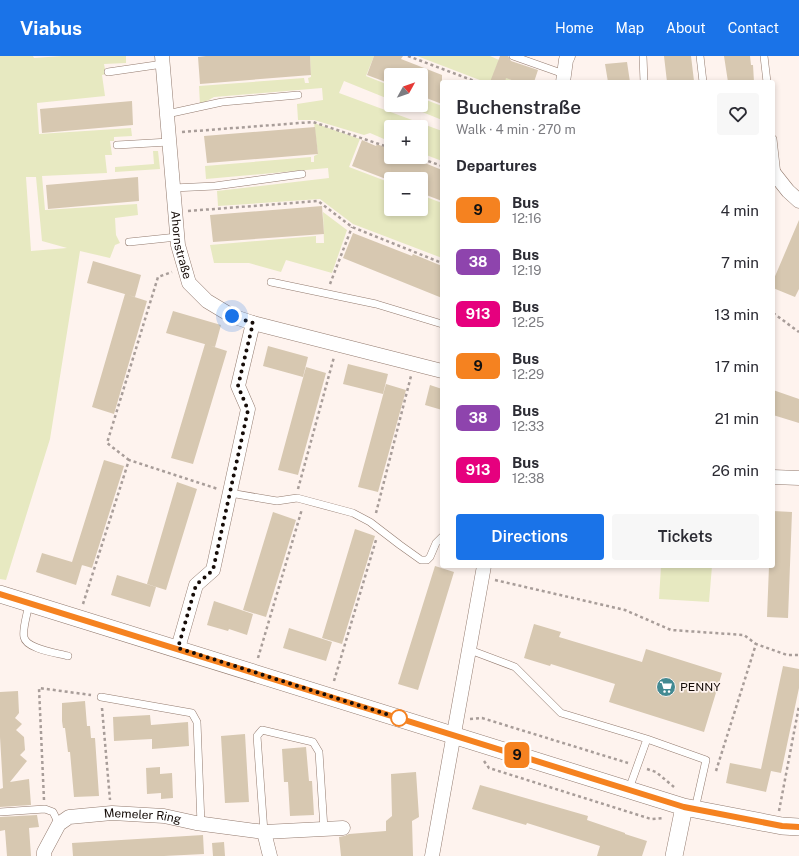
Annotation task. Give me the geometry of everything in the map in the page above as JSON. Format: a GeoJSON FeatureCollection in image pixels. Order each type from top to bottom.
{"type":"FeatureCollection","features":[{"type":"Feature","properties":{"kind":"street"},"geometry":{"type":"LineString","coordinates":[[563,78],[568,56]]}},
{"type":"Feature","properties":{"kind":"street","name":"Ahornstraße"},"geometry":{"type":"LineString","coordinates":[[163,60],[177,237],[189,282],[207,301],[232,316],[253,323],[440,370]]}},
{"type":"Feature","properties":{"kind":"street"},"geometry":{"type":"LineString","coordinates":[[775,174],[788,191],[799,201]]}},
{"type":"Feature","properties":{"kind":"street"},"geometry":{"type":"LineString","coordinates":[[178,648],[196,585],[213,570],[248,410],[238,386],[253,323]]}},
{"type":"Feature","properties":{"kind":"street"},"geometry":{"type":"LineString","coordinates":[[775,477],[799,478]]}},
{"type":"Feature","properties":{"kind":"street"},"geometry":{"type":"LineString","coordinates":[[432,856],[455,735],[483,571]]}},
{"type":"Feature","properties":{"kind":"street"},"geometry":{"type":"LineString","coordinates":[[0,594],[690,808],[776,825],[799,827]]}},
{"type":"Feature","properties":{"kind":"street"},"geometry":{"type":"LineString","coordinates":[[674,856],[690,808]]}},
{"type":"Feature","properties":{"kind":"street","name":"Memeler Ring"},"geometry":{"type":"LineString","coordinates":[[59,824],[69,816],[112,813],[164,816],[202,824],[264,832],[343,828]]}},
{"type":"Feature","properties":{"kind":"street"},"geometry":{"type":"LineString","coordinates":[[44,856],[44,852],[59,824]]}},
{"type":"Feature","properties":{"kind":"street"},"geometry":{"type":"LineString","coordinates":[[264,832],[270,856]]}},
{"type":"Feature","properties":{"kind":"lane"},"geometry":{"type":"LineString","coordinates":[[513,56],[563,78]]}},
{"type":"Feature","properties":{"kind":"lane"},"geometry":{"type":"LineString","coordinates":[[643,56],[644,80]]}},
{"type":"Feature","properties":{"kind":"lane"},"geometry":{"type":"LineString","coordinates":[[700,56],[703,80]]}},
{"type":"Feature","properties":{"kind":"lane"},"geometry":{"type":"LineString","coordinates":[[764,56],[767,80]]}},
{"type":"Feature","properties":{"kind":"lane"},"geometry":{"type":"LineString","coordinates":[[108,72],[163,60]]}},
{"type":"Feature","properties":{"kind":"lane"},"geometry":{"type":"LineString","coordinates":[[167,114],[222,102],[298,95]]}},
{"type":"Feature","properties":{"kind":"lane"},"geometry":{"type":"LineString","coordinates":[[117,145],[169,137]]}},
{"type":"Feature","properties":{"kind":"lane"},"geometry":{"type":"LineString","coordinates":[[173,188],[215,186],[302,174]]}},
{"type":"Feature","properties":{"kind":"lane"},"geometry":{"type":"LineString","coordinates":[[128,242],[177,237]]}},
{"type":"Feature","properties":{"kind":"lane"},"geometry":{"type":"LineString","coordinates":[[270,282],[376,304],[440,323]]}},
{"type":"Feature","properties":{"kind":"lane"},"geometry":{"type":"LineString","coordinates":[[230,493],[277,502],[295,498],[353,513],[373,524],[421,560],[427,560],[430,557],[436,543],[440,539]]}},
{"type":"Feature","properties":{"kind":"lane"},"geometry":{"type":"LineString","coordinates":[[29,603],[23,636],[25,642],[30,646],[68,656]]}},
{"type":"Feature","properties":{"kind":"lane"},"geometry":{"type":"LineString","coordinates":[[470,650],[515,667],[562,713],[647,739],[706,760],[690,808]]}},
{"type":"Feature","properties":{"kind":"lane"},"geometry":{"type":"LineString","coordinates":[[101,696],[192,713],[197,722],[202,824]]}},
{"type":"Feature","properties":{"kind":"lane"},"geometry":{"type":"LineString","coordinates":[[264,832],[257,736],[262,730],[313,742],[319,752],[324,829]]}},
{"type":"Feature","properties":{"kind":"lane"},"geometry":{"type":"LineString","coordinates":[[629,790],[647,739]]}},
{"type":"Feature","properties":{"kind":"lane"},"geometry":{"type":"LineString","coordinates":[[0,812],[45,809],[53,812],[59,824]]}},
{"type":"Feature","properties":{"kind":"path"},"geometry":{"type":"LineString","coordinates":[[408,56],[472,80]]}},
{"type":"Feature","properties":{"kind":"path"},"geometry":{"type":"LineString","coordinates":[[169,137],[313,122],[384,146]]}},
{"type":"Feature","properties":{"kind":"path"},"geometry":{"type":"LineString","coordinates":[[428,161],[440,165]]}},
{"type":"Feature","properties":{"kind":"path"},"geometry":{"type":"LineString","coordinates":[[175,213],[318,201],[352,227],[440,262]]}},
{"type":"Feature","properties":{"kind":"path"},"geometry":{"type":"LineString","coordinates":[[327,294],[352,227]]}},
{"type":"Feature","properties":{"kind":"path"},"geometry":{"type":"LineString","coordinates":[[185,268],[158,277],[107,443],[129,460],[230,493]]}},
{"type":"Feature","properties":{"kind":"path"},"geometry":{"type":"LineString","coordinates":[[775,314],[799,332]]}},
{"type":"Feature","properties":{"kind":"path"},"geometry":{"type":"LineString","coordinates":[[295,498],[337,345]]}},
{"type":"Feature","properties":{"kind":"path"},"geometry":{"type":"LineString","coordinates":[[373,524],[414,364]]}},
{"type":"Feature","properties":{"kind":"path"},"geometry":{"type":"LineString","coordinates":[[82,608],[129,460]]}},
{"type":"Feature","properties":{"kind":"path"},"geometry":{"type":"LineString","coordinates":[[256,662],[305,500]]}},
{"type":"Feature","properties":{"kind":"path"},"geometry":{"type":"LineString","coordinates":[[333,686],[379,529]]}},
{"type":"Feature","properties":{"kind":"path"},"geometry":{"type":"LineString","coordinates":[[483,571],[625,610],[671,630],[744,635],[756,644],[787,654],[799,655]]}},
{"type":"Feature","properties":{"kind":"path"},"geometry":{"type":"LineString","coordinates":[[714,777],[756,644]]}},
{"type":"Feature","properties":{"kind":"path"},"geometry":{"type":"LineString","coordinates":[[45,809],[39,688],[101,696],[112,813]]}},
{"type":"Feature","properties":{"kind":"path"},"geometry":{"type":"LineString","coordinates":[[776,825],[799,706]]}},
{"type":"Feature","properties":{"kind":"green space"},"geometry":{"type":"Polygon","coordinates":[[[0,56],[33,56],[34,58],[62,56],[126,56],[126,63],[104,64],[106,74],[102,75],[105,96],[37,103],[39,134],[131,128],[132,136],[114,137],[114,141],[110,141],[112,155],[105,155],[107,173],[42,176],[45,210],[137,204],[138,215],[115,218],[116,235],[120,243],[115,245],[110,258],[80,251],[50,439],[6,580],[0,579],[0,56]],[[26,177],[31,251],[67,248],[42,241],[36,177],[26,177]]]}},
{"type":"Feature","properties":{"kind":"green space"},"geometry":{"type":"Polygon","coordinates":[[[310,56],[374,56],[366,76],[384,83],[384,97],[344,81],[339,93],[384,110],[384,112],[390,112],[412,120],[384,120],[384,139],[370,133],[364,135],[314,120],[298,120],[297,104],[323,100],[322,88],[214,97],[200,105],[199,86],[304,78],[305,83],[309,83],[308,78],[311,77],[310,56]]]}},
{"type":"Feature","properties":{"kind":"green space"},"geometry":{"type":"Polygon","coordinates":[[[417,56],[490,56],[499,60],[494,73],[512,80],[480,80],[417,56]]]}},
{"type":"Feature","properties":{"kind":"green space"},"geometry":{"type":"Polygon","coordinates":[[[428,101],[440,105],[440,119],[422,112],[428,112],[428,101]]]}},
{"type":"Feature","properties":{"kind":"green space"},"geometry":{"type":"Polygon","coordinates":[[[314,123],[360,139],[349,167],[384,180],[384,216],[428,216],[428,198],[440,202],[440,257],[353,224],[320,199],[218,206],[217,191],[329,178],[328,168],[206,179],[205,166],[311,157],[311,162],[314,162],[314,156],[318,154],[314,123]]]}},
{"type":"Feature","properties":{"kind":"green space"},"geometry":{"type":"Polygon","coordinates":[[[428,126],[440,130],[440,160],[428,156],[428,126]]]}},
{"type":"Feature","properties":{"kind":"green space"},"geometry":{"type":"Polygon","coordinates":[[[153,151],[158,151],[160,169],[115,172],[115,167],[154,164],[153,151]]]}},
{"type":"Feature","properties":{"kind":"green space"},"geometry":{"type":"Polygon","coordinates":[[[323,212],[347,230],[332,273],[286,260],[281,272],[249,263],[214,263],[210,245],[316,236],[316,243],[324,243],[323,212]]]}},
{"type":"Feature","properties":{"kind":"green space"},"geometry":{"type":"Polygon","coordinates":[[[661,568],[712,568],[709,602],[659,599],[661,568]]]}},
{"type":"Feature","properties":{"kind":"building"},"geometry":{"type":"Polygon","coordinates":[[[310,56],[311,75],[200,84],[198,57],[310,56]]]}},
{"type":"Feature","properties":{"kind":"building"},"geometry":{"type":"Polygon","coordinates":[[[374,56],[403,56],[401,59],[424,68],[384,68],[384,81],[367,75],[374,56]]]}},
{"type":"Feature","properties":{"kind":"building"},"geometry":{"type":"Polygon","coordinates":[[[500,56],[508,56],[511,61],[538,70],[535,80],[512,80],[506,78],[506,80],[491,80],[500,56]]]}},
{"type":"Feature","properties":{"kind":"building"},"geometry":{"type":"Polygon","coordinates":[[[664,56],[691,56],[694,80],[667,80],[664,56]]]}},
{"type":"Feature","properties":{"kind":"building"},"geometry":{"type":"Polygon","coordinates":[[[724,56],[750,56],[751,65],[753,65],[754,80],[728,80],[724,56]]]}},
{"type":"Feature","properties":{"kind":"building"},"geometry":{"type":"Polygon","coordinates":[[[627,62],[630,80],[608,80],[605,64],[627,62]]]}},
{"type":"Feature","properties":{"kind":"building"},"geometry":{"type":"Polygon","coordinates":[[[428,70],[442,75],[442,80],[440,80],[440,103],[428,99],[428,70]]]}},
{"type":"Feature","properties":{"kind":"building"},"geometry":{"type":"Polygon","coordinates":[[[132,101],[133,125],[42,133],[40,109],[132,101]]]}},
{"type":"Feature","properties":{"kind":"building"},"geometry":{"type":"Polygon","coordinates":[[[315,127],[318,154],[207,163],[204,136],[315,127]]]}},
{"type":"Feature","properties":{"kind":"building"},"geometry":{"type":"Polygon","coordinates":[[[362,140],[376,146],[377,144],[384,147],[384,164],[427,164],[440,169],[440,200],[428,196],[428,172],[384,172],[384,178],[352,166],[362,140]]]}},
{"type":"Feature","properties":{"kind":"building"},"geometry":{"type":"Polygon","coordinates":[[[138,177],[139,201],[48,209],[46,185],[138,177]]]}},
{"type":"Feature","properties":{"kind":"building"},"geometry":{"type":"Polygon","coordinates":[[[322,206],[324,234],[213,242],[210,215],[322,206]]]}},
{"type":"Feature","properties":{"kind":"building"},"geometry":{"type":"Polygon","coordinates":[[[799,220],[799,289],[795,297],[775,289],[775,276],[799,220]]]}},
{"type":"Feature","properties":{"kind":"building"},"geometry":{"type":"Polygon","coordinates":[[[353,233],[412,256],[413,254],[440,265],[440,297],[343,258],[353,233]]]}},
{"type":"Feature","properties":{"kind":"building"},"geometry":{"type":"Polygon","coordinates":[[[93,261],[141,275],[135,297],[87,283],[93,261]]]}},
{"type":"Feature","properties":{"kind":"building"},"geometry":{"type":"Polygon","coordinates":[[[125,294],[147,301],[114,414],[92,407],[125,294]]]}},
{"type":"Feature","properties":{"kind":"building"},"geometry":{"type":"Polygon","coordinates":[[[173,311],[221,325],[215,347],[166,333],[173,311]]]}},
{"type":"Feature","properties":{"kind":"building"},"geometry":{"type":"Polygon","coordinates":[[[205,344],[227,351],[193,464],[171,458],[205,344]]]}},
{"type":"Feature","properties":{"kind":"building"},"geometry":{"type":"Polygon","coordinates":[[[268,346],[308,357],[303,377],[263,366],[268,346]]]}},
{"type":"Feature","properties":{"kind":"building"},"geometry":{"type":"Polygon","coordinates":[[[348,364],[388,374],[383,394],[343,384],[348,364]]]}},
{"type":"Feature","properties":{"kind":"building"},"geometry":{"type":"Polygon","coordinates":[[[306,367],[326,373],[298,475],[278,470],[306,367]]]}},
{"type":"Feature","properties":{"kind":"building"},"geometry":{"type":"Polygon","coordinates":[[[386,384],[406,390],[378,492],[358,487],[386,384]]]}},
{"type":"Feature","properties":{"kind":"building"},"geometry":{"type":"Polygon","coordinates":[[[430,385],[440,388],[440,409],[425,405],[430,385]]]}},
{"type":"Feature","properties":{"kind":"building"},"geometry":{"type":"Polygon","coordinates":[[[775,391],[799,399],[799,423],[775,416],[775,391]]]}},
{"type":"Feature","properties":{"kind":"building"},"geometry":{"type":"Polygon","coordinates":[[[104,460],[124,466],[92,568],[72,562],[104,460]]]}},
{"type":"Feature","properties":{"kind":"building"},"geometry":{"type":"Polygon","coordinates":[[[177,482],[197,489],[166,590],[147,584],[177,482]]]}},
{"type":"Feature","properties":{"kind":"building"},"geometry":{"type":"Polygon","coordinates":[[[775,511],[792,512],[788,618],[767,617],[769,568],[775,568],[775,511]]]}},
{"type":"Feature","properties":{"kind":"building"},"geometry":{"type":"Polygon","coordinates":[[[273,512],[296,520],[266,617],[243,610],[273,512]]]}},
{"type":"Feature","properties":{"kind":"building"},"geometry":{"type":"Polygon","coordinates":[[[355,529],[375,536],[342,644],[322,638],[355,529]]]}},
{"type":"Feature","properties":{"kind":"building"},"geometry":{"type":"Polygon","coordinates":[[[42,553],[82,565],[76,585],[36,572],[42,553]]]}},
{"type":"Feature","properties":{"kind":"building"},"geometry":{"type":"Polygon","coordinates":[[[435,566],[454,572],[418,690],[398,684],[435,566]]]}},
{"type":"Feature","properties":{"kind":"building"},"geometry":{"type":"Polygon","coordinates":[[[117,575],[156,587],[150,607],[111,595],[117,575]]]}},
{"type":"Feature","properties":{"kind":"building"},"geometry":{"type":"Polygon","coordinates":[[[214,601],[253,614],[247,635],[229,629],[228,631],[207,625],[214,601]]]}},
{"type":"Feature","properties":{"kind":"building","name":"PENNY"},"geometry":{"type":"Polygon","coordinates":[[[534,624],[561,632],[559,637],[642,662],[646,649],[722,673],[704,732],[609,702],[615,684],[551,664],[550,666],[524,658],[534,624]]]}},
{"type":"Feature","properties":{"kind":"building"},"geometry":{"type":"Polygon","coordinates":[[[289,628],[332,642],[326,661],[283,648],[289,628]]]}},
{"type":"Feature","properties":{"kind":"building"},"geometry":{"type":"Polygon","coordinates":[[[783,666],[799,669],[799,688],[781,773],[771,771],[766,792],[726,783],[730,763],[761,769],[783,666]]]}},
{"type":"Feature","properties":{"kind":"building"},"geometry":{"type":"Polygon","coordinates":[[[18,691],[19,713],[15,718],[22,724],[16,730],[24,737],[25,750],[20,755],[27,761],[10,782],[29,779],[31,805],[0,807],[0,789],[3,788],[0,737],[0,692],[18,691]]]}},
{"type":"Feature","properties":{"kind":"building"},"geometry":{"type":"Polygon","coordinates":[[[85,701],[87,726],[90,726],[91,738],[95,738],[99,796],[74,797],[70,752],[68,752],[65,728],[63,728],[62,721],[62,703],[85,701]]]}},
{"type":"Feature","properties":{"kind":"building"},"geometry":{"type":"Polygon","coordinates":[[[150,715],[151,725],[188,722],[189,746],[152,749],[152,739],[114,741],[113,717],[150,715]]]}},
{"type":"Feature","properties":{"kind":"building"},"geometry":{"type":"Polygon","coordinates":[[[245,734],[249,802],[225,803],[221,736],[245,734]]]}},
{"type":"Feature","properties":{"kind":"building"},"geometry":{"type":"Polygon","coordinates":[[[306,747],[309,781],[312,781],[314,815],[290,816],[288,782],[284,782],[282,749],[306,747]]]}},
{"type":"Feature","properties":{"kind":"building"},"geometry":{"type":"Polygon","coordinates":[[[160,767],[160,774],[172,773],[173,798],[161,799],[161,793],[147,794],[146,768],[160,767]]]}},
{"type":"Feature","properties":{"kind":"building"},"geometry":{"type":"Polygon","coordinates":[[[416,772],[419,817],[412,821],[413,856],[341,856],[339,837],[349,834],[386,831],[386,821],[392,816],[391,774],[416,772]]]}},
{"type":"Feature","properties":{"kind":"building"},"geometry":{"type":"Polygon","coordinates":[[[480,785],[588,816],[587,820],[647,841],[642,856],[597,856],[600,846],[527,823],[526,825],[472,809],[480,785]]]}},
{"type":"Feature","properties":{"kind":"building"},"geometry":{"type":"Polygon","coordinates":[[[37,815],[39,827],[29,828],[31,856],[7,856],[5,830],[0,831],[0,817],[37,815]]]}},
{"type":"Feature","properties":{"kind":"building"},"geometry":{"type":"Polygon","coordinates":[[[203,835],[204,854],[164,856],[73,856],[72,843],[203,835]]]}},
{"type":"Feature","properties":{"kind":"building"},"geometry":{"type":"Polygon","coordinates":[[[224,842],[225,856],[213,856],[212,843],[224,842]]]}},
{"type":"Feature","properties":{"kind":"bus line","name":"9"},"geometry":{"type":"LineString","coordinates":[[0,594],[178,648],[684,807],[782,826],[799,827]]}},
{"type":"Feature","properties":{"kind":"place","name":"PENNY"},"geometry":{"type":"Point","coordinates":[666,687]}},
{"type":"Feature","properties":{"kind":"route"},"geometry":{"type":"LineString","coordinates":[[232,316],[253,323],[238,386],[248,410],[213,570],[196,585],[178,648],[399,718]]}}]}
